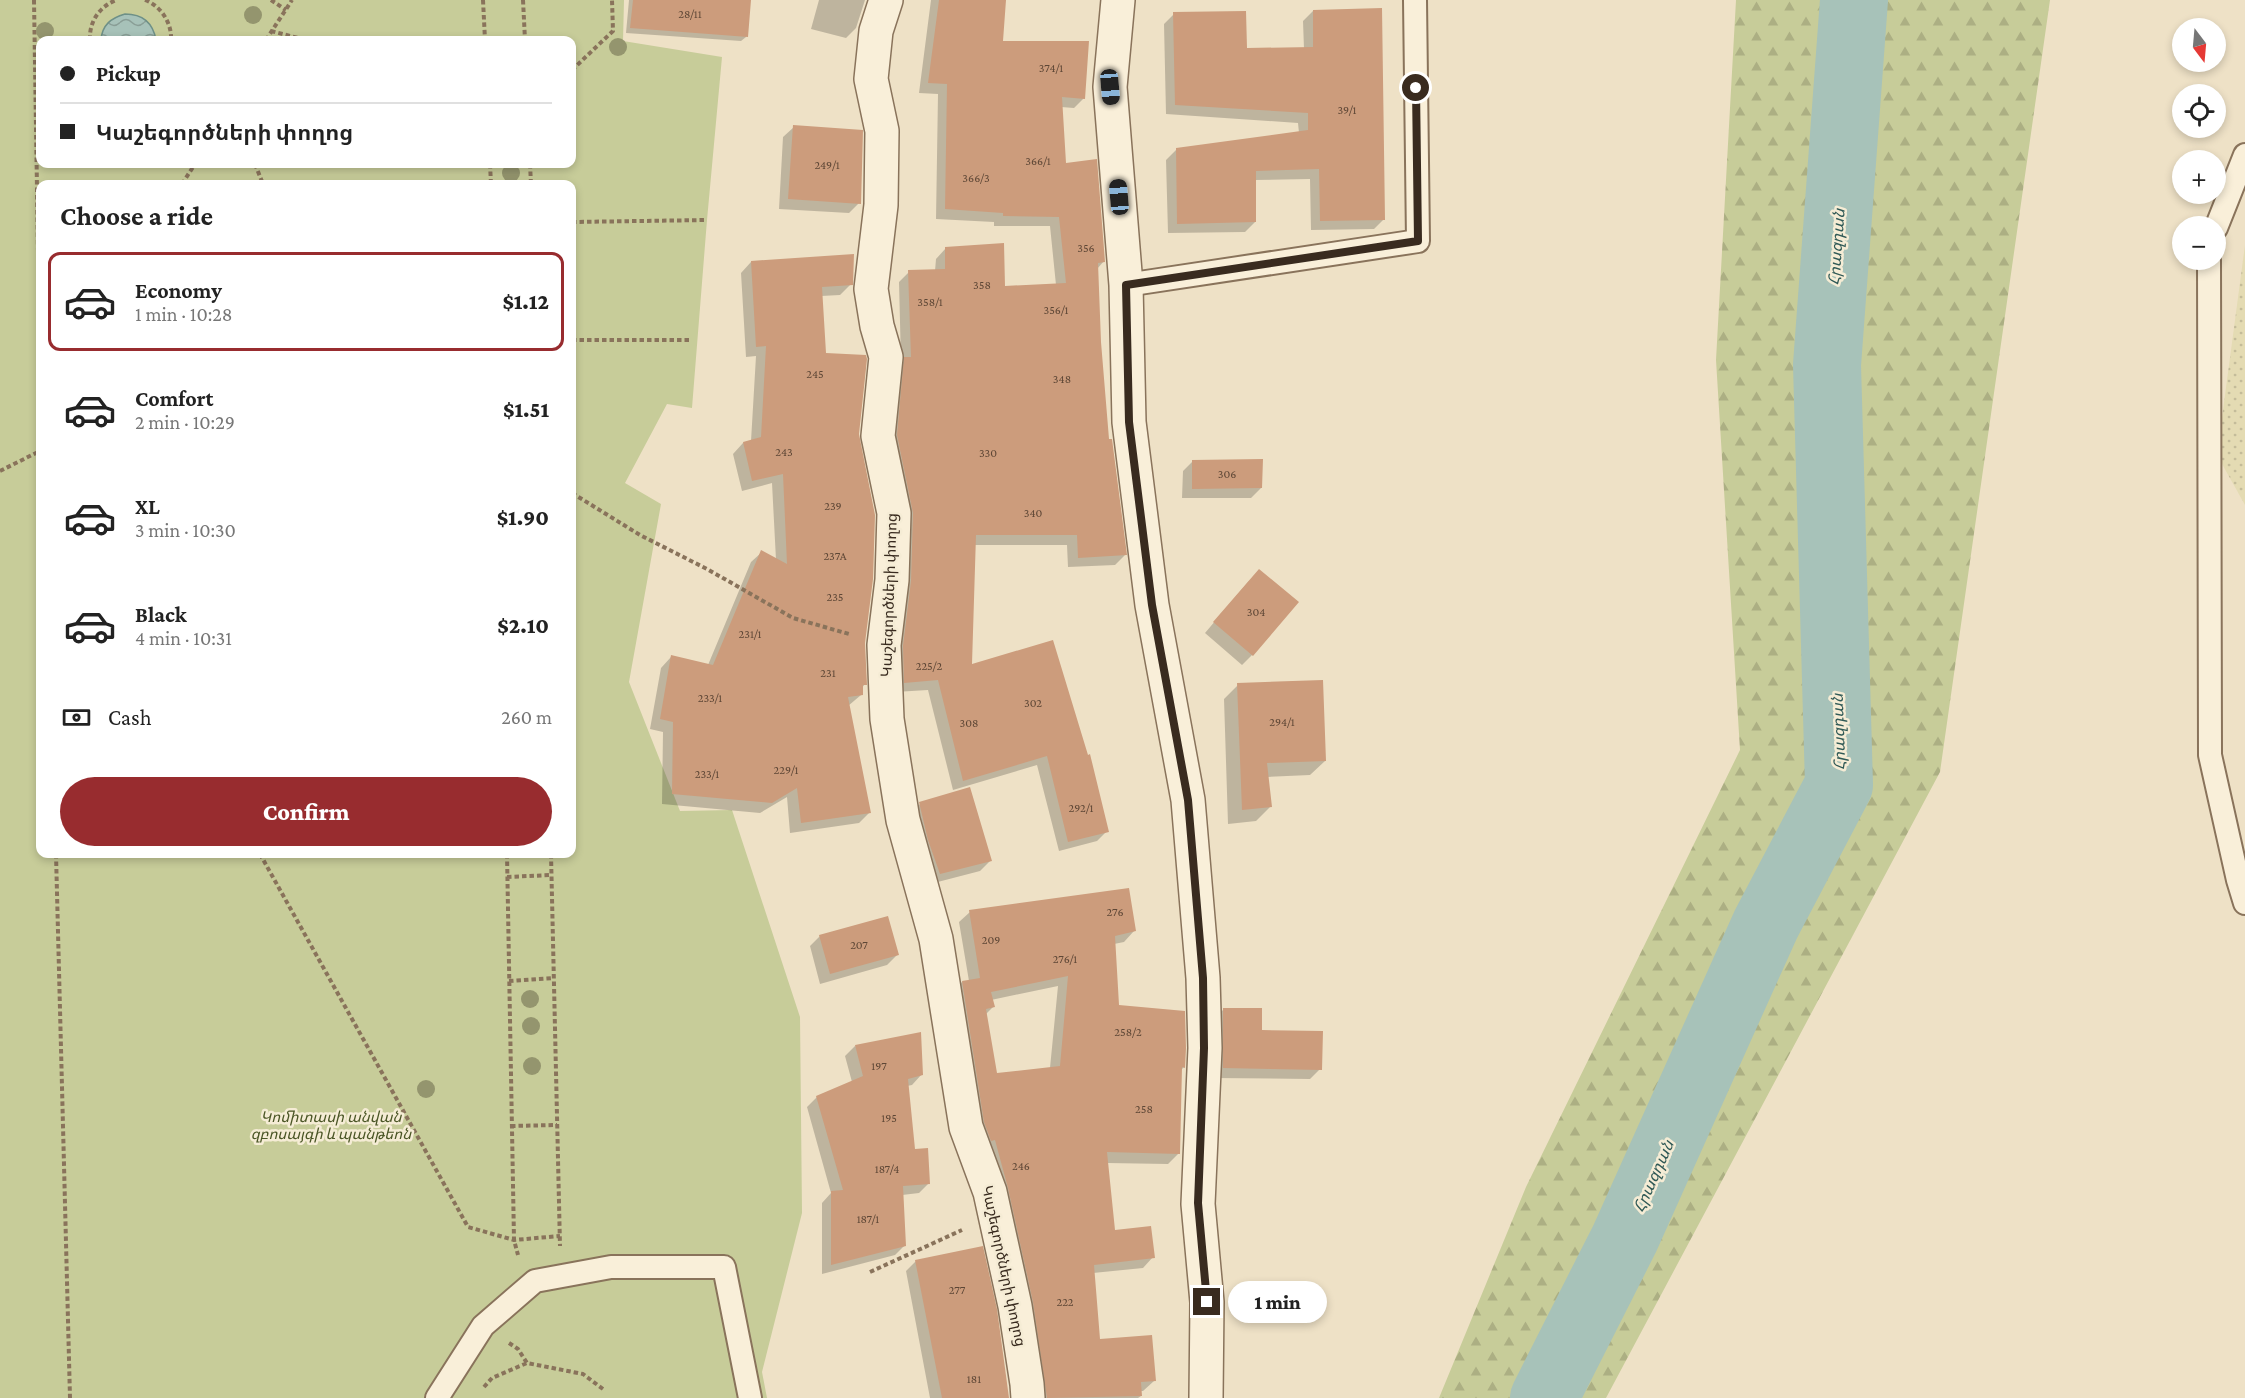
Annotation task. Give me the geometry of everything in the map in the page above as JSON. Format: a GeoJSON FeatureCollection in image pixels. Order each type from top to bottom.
{"type":"FeatureCollection","features":[{"type":"Feature","properties":{"kind":"street","name":"Կաշեգործների փողոց"},"geometry":{"type":"LineString","coordinates":[[886,0],[876,31],[871,80],[882,131],[881,205],[871,289],[877,326],[886,357],[878,436],[894,513],[892,580],[884,645],[887,719],[903,820],[936,939],[966,1127],[990,1192],[1015,1306],[1028,1398]]}},
{"type":"Feature","properties":{"kind":"street"},"geometry":{"type":"LineString","coordinates":[[1118,0],[1110,87],[1126,285],[1129,422],[1152,605],[1188,800],[1203,978],[1204,1048],[1198,1203],[1207,1302],[1206,1398]]}},
{"type":"Feature","properties":{"kind":"lane"},"geometry":{"type":"LineString","coordinates":[[1126,285],[1418,241],[1415,0]]}},
{"type":"Feature","properties":{"kind":"lane"},"geometry":{"type":"LineString","coordinates":[[2221,216],[2245,154]]}},
{"type":"Feature","properties":{"kind":"lane"},"geometry":{"type":"LineString","coordinates":[[2209,270],[2210,755],[2241,870],[2245,903]]}},
{"type":"Feature","properties":{"kind":"lane"},"geometry":{"type":"LineString","coordinates":[[437,1398],[483,1326],[535,1281],[611,1268],[724,1267],[750,1398]]}},
{"type":"Feature","properties":{"kind":"path"},"geometry":{"type":"LineString","coordinates":[[34,0],[36,158]]}},
{"type":"Feature","properties":{"kind":"path"},"geometry":{"type":"LineString","coordinates":[[89,36],[93,20],[101,9],[116,0]]}},
{"type":"Feature","properties":{"kind":"path"},"geometry":{"type":"LineString","coordinates":[[145,0],[151,1],[162,12],[168,23],[170,36]]}},
{"type":"Feature","properties":{"kind":"path"},"geometry":{"type":"LineString","coordinates":[[271,0],[286,10]]}},
{"type":"Feature","properties":{"kind":"path"},"geometry":{"type":"LineString","coordinates":[[268,36],[292,0]]}},
{"type":"Feature","properties":{"kind":"path"},"geometry":{"type":"LineString","coordinates":[[483,0],[485,36]]}},
{"type":"Feature","properties":{"kind":"path"},"geometry":{"type":"LineString","coordinates":[[523,0],[525,36]]}},
{"type":"Feature","properties":{"kind":"path"},"geometry":{"type":"LineString","coordinates":[[576,65],[613,31],[612,0]]}},
{"type":"Feature","properties":{"kind":"path"},"geometry":{"type":"LineString","coordinates":[[271,31],[290,36]]}},
{"type":"Feature","properties":{"kind":"path"},"geometry":{"type":"LineString","coordinates":[[576,222],[707,220]]}},
{"type":"Feature","properties":{"kind":"path"},"geometry":{"type":"LineString","coordinates":[[576,340],[691,340]]}},
{"type":"Feature","properties":{"kind":"path"},"geometry":{"type":"LineString","coordinates":[[0,471],[36,453]]}},
{"type":"Feature","properties":{"kind":"path"},"geometry":{"type":"LineString","coordinates":[[576,495],[640,535],[707,569],[793,618],[884,645]]}},
{"type":"Feature","properties":{"kind":"path"},"geometry":{"type":"LineString","coordinates":[[56,858],[70,1398]]}},
{"type":"Feature","properties":{"kind":"path"},"geometry":{"type":"LineString","coordinates":[[262,858],[468,1227],[514,1240],[560,1236],[551,858]]}},
{"type":"Feature","properties":{"kind":"path"},"geometry":{"type":"LineString","coordinates":[[507,858],[514,1240],[519,1257]]}},
{"type":"Feature","properties":{"kind":"path"},"geometry":{"type":"LineString","coordinates":[[507,877],[551,875]]}},
{"type":"Feature","properties":{"kind":"path"},"geometry":{"type":"LineString","coordinates":[[509,981],[554,978]]}},
{"type":"Feature","properties":{"kind":"path"},"geometry":{"type":"LineString","coordinates":[[511,1126],[557,1125]]}},
{"type":"Feature","properties":{"kind":"path"},"geometry":{"type":"LineString","coordinates":[[870,1272],[995,1215]]}},
{"type":"Feature","properties":{"kind":"path"},"geometry":{"type":"LineString","coordinates":[[483,1326],[518,1349],[527,1363]]}},
{"type":"Feature","properties":{"kind":"path"},"geometry":{"type":"LineString","coordinates":[[479,1391],[492,1378],[527,1363],[583,1374],[603,1389]]}},
{"type":"Feature","properties":{"kind":"shaded area"},"geometry":{"type":"Polygon","coordinates":[[[2245,245],[2245,505],[2217,455],[2245,245]]]}},
{"type":"Feature","properties":{"kind":"green space","name":"Կոմիտասի անվան զբոսայգի և պանթեոն"},"geometry":{"type":"Polygon","coordinates":[[[0,0],[624,0],[623,41],[722,57],[692,408],[667,404],[625,483],[661,504],[629,682],[680,811],[732,810],[800,1017],[802,1213],[762,1372],[767,1398],[0,1398],[0,0]]]}},
{"type":"Feature","properties":{"kind":"green space"},"geometry":{"type":"Polygon","coordinates":[[[1736,0],[2050,0],[1940,772],[1606,1398],[1439,1398],[1526,1187],[1740,750],[1716,360],[1736,0]]]}},
{"type":"Feature","properties":{"kind":"water"},"geometry":{"type":"Polygon","coordinates":[[[131,14],[142,18],[150,24],[155,36],[102,36],[108,23],[115,18],[131,14]]]}},
{"type":"Feature","properties":{"kind":"building"},"geometry":{"type":"Polygon","coordinates":[[[633,0],[751,0],[748,37],[630,28],[633,0]]]}},
{"type":"Feature","properties":{"kind":"building"},"geometry":{"type":"Polygon","coordinates":[[[939,0],[1006,0],[1003,41],[1089,41],[1085,99],[1062,97],[1066,163],[1097,159],[1105,262],[1098,263],[1101,342],[1109,439],[1112,439],[1127,555],[1078,558],[1077,535],[976,535],[972,664],[1053,640],[1088,755],[1090,754],[1109,832],[1068,842],[1047,756],[963,781],[938,680],[904,683],[903,646],[911,581],[913,513],[897,435],[904,357],[911,357],[908,270],[945,269],[945,247],[1004,243],[1005,286],[1066,283],[1059,217],[1003,216],[1003,213],[945,209],[947,84],[928,83],[939,0]]]}},
{"type":"Feature","properties":{"kind":"building"},"geometry":{"type":"Polygon","coordinates":[[[1382,8],[1385,220],[1320,221],[1319,169],[1256,171],[1256,222],[1177,224],[1176,148],[1308,130],[1308,113],[1175,105],[1173,12],[1246,11],[1247,48],[1313,47],[1313,10],[1382,8]]]}},
{"type":"Feature","properties":{"kind":"building"},"geometry":{"type":"Polygon","coordinates":[[[793,125],[863,130],[861,204],[788,199],[793,125]]]}},
{"type":"Feature","properties":{"kind":"building"},"geometry":{"type":"Polygon","coordinates":[[[854,254],[853,285],[822,287],[826,353],[866,355],[867,359],[859,434],[875,515],[873,579],[865,643],[867,685],[863,685],[863,695],[848,697],[871,813],[801,823],[797,788],[772,803],[672,794],[673,722],[660,719],[671,655],[713,665],[761,550],[787,564],[783,474],[752,481],[743,442],[761,437],[766,346],[756,347],[751,261],[854,254]]]}},
{"type":"Feature","properties":{"kind":"building"},"geometry":{"type":"Polygon","coordinates":[[[1263,459],[1262,488],[1192,489],[1192,460],[1263,459]]]}},
{"type":"Feature","properties":{"kind":"building"},"geometry":{"type":"Polygon","coordinates":[[[1259,569],[1299,602],[1253,656],[1213,622],[1259,569]]]}},
{"type":"Feature","properties":{"kind":"building"},"geometry":{"type":"Polygon","coordinates":[[[1323,680],[1326,761],[1267,763],[1272,807],[1242,810],[1237,683],[1323,680]]]}},
{"type":"Feature","properties":{"kind":"building"},"geometry":{"type":"Polygon","coordinates":[[[970,787],[992,861],[940,874],[928,840],[919,802],[970,787]]]}},
{"type":"Feature","properties":{"kind":"building"},"geometry":{"type":"Polygon","coordinates":[[[1129,888],[1136,931],[1115,936],[1119,1005],[1185,1011],[1186,1048],[1185,1068],[1182,1067],[1180,1154],[1107,1152],[1115,1230],[1151,1226],[1155,1258],[1094,1265],[1100,1339],[1152,1335],[1156,1381],[1141,1382],[1142,1396],[1047,1398],[1033,1302],[1008,1188],[995,1140],[991,1141],[984,1122],[962,981],[980,978],[969,910],[1129,888]],[[1068,976],[991,992],[995,1007],[986,1009],[997,1073],[1060,1066],[1068,976]]]}},
{"type":"Feature","properties":{"kind":"building"},"geometry":{"type":"Polygon","coordinates":[[[888,916],[899,955],[830,974],[819,935],[888,916]]]}},
{"type":"Feature","properties":{"kind":"building"},"geometry":{"type":"Polygon","coordinates":[[[1223,1008],[1262,1008],[1262,1030],[1323,1031],[1322,1070],[1223,1068],[1223,1008]]]}},
{"type":"Feature","properties":{"kind":"building"},"geometry":{"type":"Polygon","coordinates":[[[921,1032],[923,1075],[908,1079],[915,1149],[928,1148],[930,1184],[903,1186],[906,1246],[831,1265],[831,1191],[843,1190],[816,1096],[863,1076],[855,1045],[921,1032]]]}},
{"type":"Feature","properties":{"kind":"building"},"geometry":{"type":"Polygon","coordinates":[[[983,1246],[997,1309],[1009,1398],[942,1398],[915,1260],[983,1246]]]}},
{"type":"Feature","properties":{"kind":"waterway","name":"Հրազդան"},"geometry":{"type":"LineString","coordinates":[[1544,1398],[1625,1238],[1766,924],[1839,785],[1827,365],[1854,0]]}},
{"type":"Feature","properties":{"kind":"route"},"geometry":{"type":"LineString","coordinates":[[1207,1302],[1198,1203],[1204,1048],[1203,978],[1188,800],[1152,605],[1129,422],[1126,285],[1418,241],[1416,88]]}}]}
